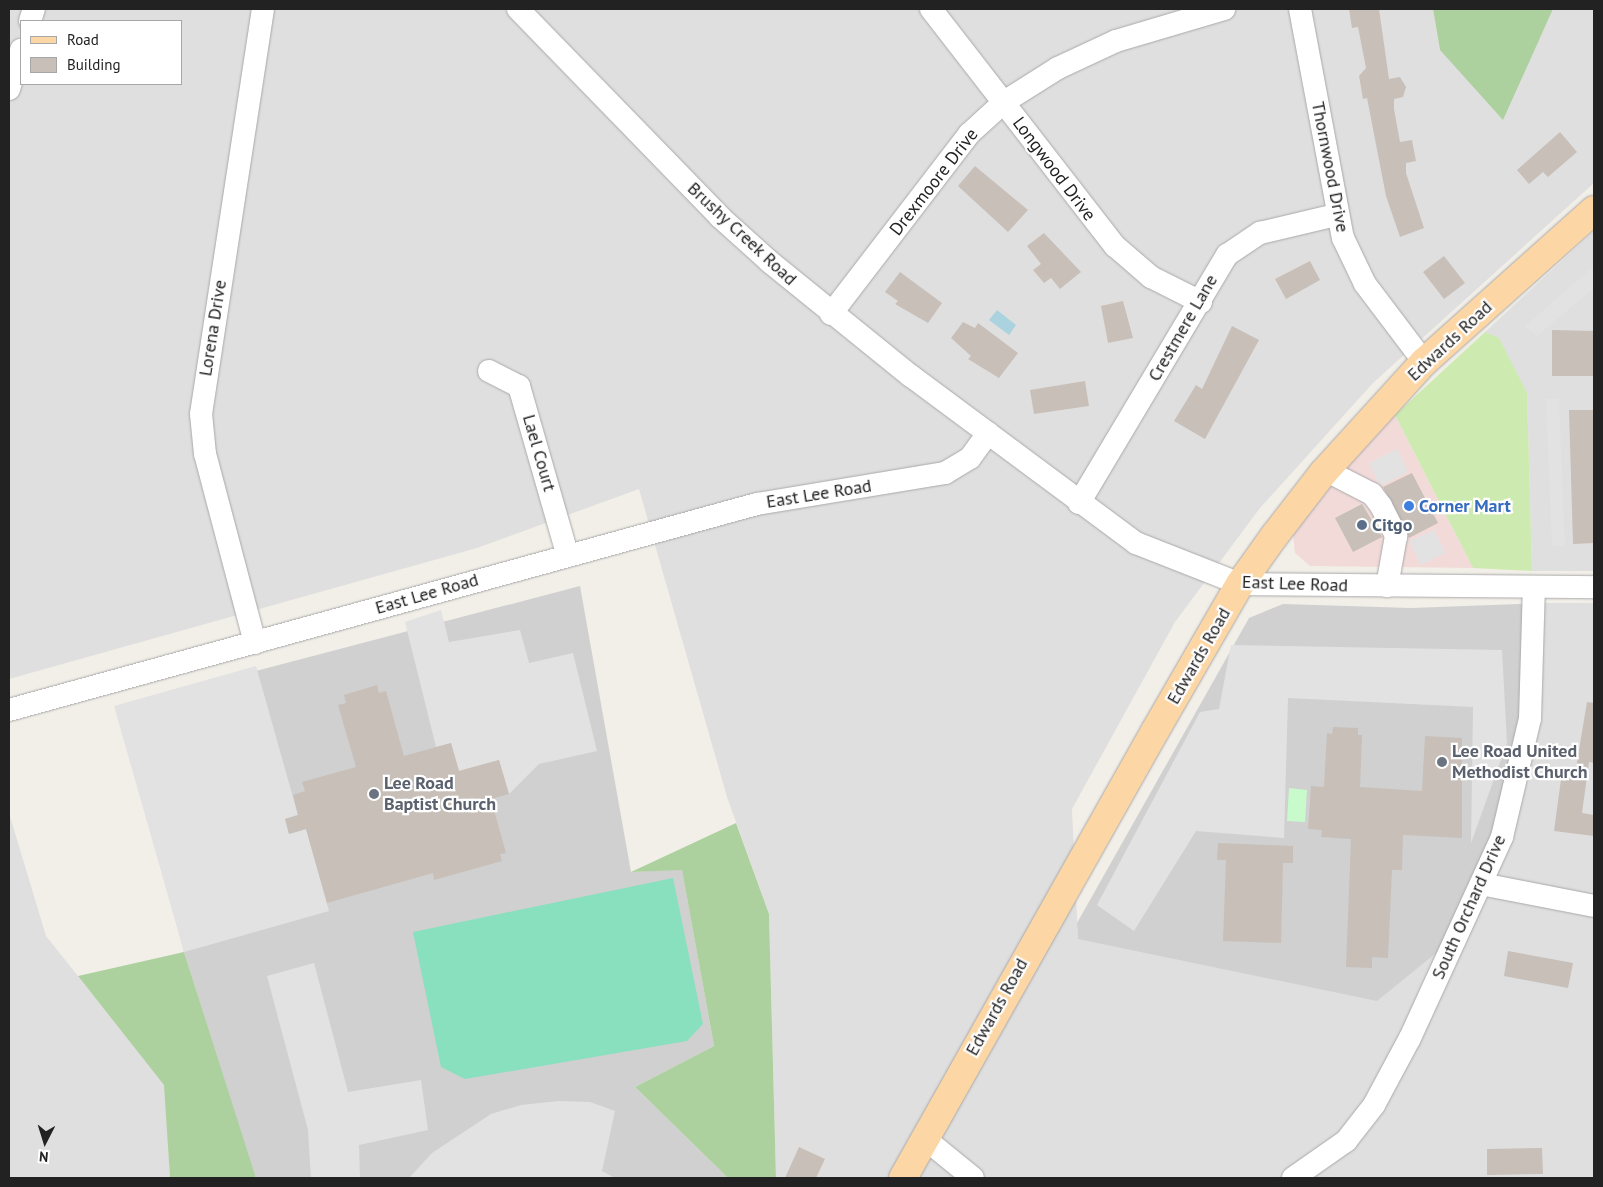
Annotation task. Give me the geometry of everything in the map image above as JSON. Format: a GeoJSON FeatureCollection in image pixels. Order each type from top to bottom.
{"type":"FeatureCollection","features":[{"type":"Feature","properties":{"kind":"main road","name":"Edwards Road"},"geometry":{"type":"LineString","coordinates":[[904,1178],[924,1138],[1240,584],[1326,470],[1424,362],[1594,210]]}},
{"type":"Feature","properties":{"kind":"street","name":"Lorena Drive"},"geometry":{"type":"LineString","coordinates":[[255,643],[205,454],[201,414],[263,9]]}},
{"type":"Feature","properties":{"kind":"street","name":"Brushy Creek Road"},"geometry":{"type":"LineString","coordinates":[[518,9],[720,217],[831,314],[988,433]]}},
{"type":"Feature","properties":{"kind":"street","name":"Longwood Drive"},"geometry":{"type":"LineString","coordinates":[[931,9],[1114,246],[1152,277],[1201,302]]}},
{"type":"Feature","properties":{"kind":"street","name":"Drexmoore Drive"},"geometry":{"type":"LineString","coordinates":[[831,314],[969,134],[1004,102],[1058,68],[1116,41],[1224,9]]}},
{"type":"Feature","properties":{"kind":"street","name":"Thornwood Drive"},"geometry":{"type":"LineString","coordinates":[[1300,9],[1336,215],[1365,284],[1424,362]]}},
{"type":"Feature","properties":{"kind":"street"},"geometry":{"type":"LineString","coordinates":[[9,89],[20,53]]}},
{"type":"Feature","properties":{"kind":"street","name":"Crestmere Lane"},"geometry":{"type":"LineString","coordinates":[[1079,503],[1201,302],[1218,268],[1246,239],[1336,215]]}},
{"type":"Feature","properties":{"kind":"street","name":"Lael Court"},"geometry":{"type":"LineString","coordinates":[[489,371],[519,386],[567,553]]}},
{"type":"Feature","properties":{"kind":"street","name":"East Lee Road"},"geometry":{"type":"LineString","coordinates":[[9,710],[255,643],[567,553],[794,495],[945,473],[970,458],[988,433],[1079,503],[1136,543],[1240,584],[1594,587]]}},
{"type":"Feature","properties":{"kind":"street"},"geometry":{"type":"LineString","coordinates":[[1326,470],[1372,494],[1381,506],[1396,536],[1387,586]]}},
{"type":"Feature","properties":{"kind":"street","name":"South Orchard Drive"},"geometry":{"type":"LineString","coordinates":[[1293,1178],[1327,1168],[1374,1105],[1481,884],[1514,799],[1529,727],[1534,682],[1534,587]]}},
{"type":"Feature","properties":{"kind":"street"},"geometry":{"type":"LineString","coordinates":[[1481,884],[1594,906]]}},
{"type":"Feature","properties":{"kind":"street"},"geometry":{"type":"LineString","coordinates":[[924,1138],[973,1178]]}},
{"type":"Feature","properties":{"kind":"shaded area"},"geometry":{"type":"Polygon","coordinates":[[[9,9],[1433,9],[1440,50],[1540,38],[1553,9],[1594,9],[1594,183],[1373,383],[1260,508],[1175,622],[1072,809],[1078,939],[1544,603],[1594,603],[1594,1178],[776,1178],[769,914],[727,797],[639,489],[477,548],[9,679],[9,9]]]}},
{"type":"Feature","properties":{"kind":"shaded area"},"geometry":{"type":"Polygon","coordinates":[[[1594,231],[1594,571],[1532,571],[1527,393],[1485,332],[1594,231]]]}},
{"type":"Feature","properties":{"kind":"shaded area"},"geometry":{"type":"Polygon","coordinates":[[[1594,266],[1594,288],[1537,336],[1525,326],[1594,266]]]}},
{"type":"Feature","properties":{"kind":"shaded area"},"geometry":{"type":"Polygon","coordinates":[[[1546,399],[1559,399],[1565,546],[1552,546],[1546,399]]]}},
{"type":"Feature","properties":{"kind":"shaded area"},"geometry":{"type":"Polygon","coordinates":[[[1395,415],[1473,568],[1310,566],[1295,553],[1293,535],[1315,502],[1369,438],[1395,415]]]}},
{"type":"Feature","properties":{"kind":"shaded area"},"geometry":{"type":"Polygon","coordinates":[[[1397,449],[1408,472],[1380,486],[1369,463],[1397,449]]]}},
{"type":"Feature","properties":{"kind":"shaded area"},"geometry":{"type":"Polygon","coordinates":[[[1434,530],[1445,553],[1421,565],[1409,541],[1434,530]]]}},
{"type":"Feature","properties":{"kind":"shaded area"},"geometry":{"type":"Polygon","coordinates":[[[580,586],[631,872],[682,869],[714,1046],[635,1087],[728,1178],[255,1178],[184,952],[119,707],[580,586]]]}},
{"type":"Feature","properties":{"kind":"shaded area"},"geometry":{"type":"Polygon","coordinates":[[[1544,603],[1513,814],[1441,949],[1377,1001],[1078,939],[1077,923],[1249,618],[1283,604],[1411,608],[1544,603]]]}},
{"type":"Feature","properties":{"kind":"shaded area"},"geometry":{"type":"Polygon","coordinates":[[[441,610],[449,642],[520,630],[529,663],[573,653],[597,751],[539,764],[509,794],[499,760],[459,771],[451,743],[436,747],[405,622],[441,610]]]}},
{"type":"Feature","properties":{"kind":"shaded area"},"geometry":{"type":"Polygon","coordinates":[[[1231,645],[1502,650],[1507,743],[1471,843],[1473,707],[1288,698],[1284,838],[1196,831],[1134,931],[1097,905],[1200,712],[1219,709],[1231,645]]]}},
{"type":"Feature","properties":{"kind":"shaded area"},"geometry":{"type":"Polygon","coordinates":[[[256,666],[298,815],[285,819],[289,834],[306,829],[329,911],[184,952],[114,706],[256,666]]]}},
{"type":"Feature","properties":{"kind":"shaded area"},"geometry":{"type":"Polygon","coordinates":[[[9,813],[46,936],[165,1085],[170,1178],[9,1178],[9,813]]]}},
{"type":"Feature","properties":{"kind":"shaded area"},"geometry":{"type":"Polygon","coordinates":[[[314,963],[348,1092],[421,1080],[428,1130],[359,1145],[360,1178],[311,1178],[308,1130],[267,976],[314,963]]]}},
{"type":"Feature","properties":{"kind":"shaded area"},"geometry":{"type":"Polygon","coordinates":[[[559,1101],[590,1102],[615,1111],[602,1171],[615,1178],[409,1178],[432,1153],[491,1114],[521,1105],[559,1101]]]}},
{"type":"Feature","properties":{"kind":"green space"},"geometry":{"type":"Polygon","coordinates":[[[1433,9],[1553,9],[1503,120],[1440,50],[1433,9]]]}},
{"type":"Feature","properties":{"kind":"green space"},"geometry":{"type":"Polygon","coordinates":[[[1485,332],[1499,338],[1527,393],[1532,571],[1473,568],[1395,415],[1485,332]]]}},
{"type":"Feature","properties":{"kind":"green space"},"geometry":{"type":"Polygon","coordinates":[[[1289,788],[1307,790],[1305,822],[1287,821],[1289,788]]]}},
{"type":"Feature","properties":{"kind":"green space"},"geometry":{"type":"Polygon","coordinates":[[[736,823],[769,914],[776,1178],[728,1178],[635,1087],[714,1046],[682,870],[631,872],[736,823]]]}},
{"type":"Feature","properties":{"kind":"green space"},"geometry":{"type":"Polygon","coordinates":[[[673,878],[703,1024],[687,1041],[465,1079],[441,1067],[413,932],[673,878]]]}},
{"type":"Feature","properties":{"kind":"green space"},"geometry":{"type":"Polygon","coordinates":[[[184,952],[255,1178],[170,1178],[164,1085],[78,976],[184,952]]]}},
{"type":"Feature","properties":{"kind":"water"},"geometry":{"type":"Polygon","coordinates":[[[997,310],[1016,325],[1009,335],[989,320],[997,310]]]}},
{"type":"Feature","properties":{"kind":"building"},"geometry":{"type":"Polygon","coordinates":[[[1349,9],[1379,9],[1389,79],[1400,77],[1406,87],[1403,97],[1394,99],[1394,109],[1400,142],[1412,140],[1416,161],[1406,163],[1406,173],[1424,228],[1400,237],[1386,196],[1367,98],[1363,99],[1359,76],[1366,68],[1358,27],[1352,28],[1349,9]]]}},
{"type":"Feature","properties":{"kind":"building"},"geometry":{"type":"Polygon","coordinates":[[[1560,132],[1577,152],[1548,177],[1543,172],[1529,184],[1517,170],[1560,132]]]}},
{"type":"Feature","properties":{"kind":"building"},"geometry":{"type":"Polygon","coordinates":[[[975,166],[1028,210],[1008,232],[958,186],[975,166]]]}},
{"type":"Feature","properties":{"kind":"building"},"geometry":{"type":"Polygon","coordinates":[[[1044,233],[1081,272],[1060,289],[1051,278],[1044,283],[1033,270],[1041,264],[1027,246],[1044,233]]]}},
{"type":"Feature","properties":{"kind":"building"},"geometry":{"type":"Polygon","coordinates":[[[1444,256],[1465,283],[1444,299],[1423,272],[1444,256]]]}},
{"type":"Feature","properties":{"kind":"building"},"geometry":{"type":"Polygon","coordinates":[[[1310,261],[1320,280],[1286,299],[1275,279],[1310,261]]]}},
{"type":"Feature","properties":{"kind":"building"},"geometry":{"type":"Polygon","coordinates":[[[900,272],[942,303],[928,323],[895,304],[898,301],[885,292],[900,272]]]}},
{"type":"Feature","properties":{"kind":"building"},"geometry":{"type":"Polygon","coordinates":[[[1123,301],[1133,338],[1108,343],[1101,306],[1123,301]]]}},
{"type":"Feature","properties":{"kind":"building"},"geometry":{"type":"Polygon","coordinates":[[[963,322],[975,328],[978,323],[1018,353],[999,378],[968,359],[971,356],[951,338],[963,322]]]}},
{"type":"Feature","properties":{"kind":"building"},"geometry":{"type":"Polygon","coordinates":[[[1232,326],[1259,340],[1205,439],[1174,421],[1196,385],[1202,389],[1232,326]]]}},
{"type":"Feature","properties":{"kind":"building"},"geometry":{"type":"Polygon","coordinates":[[[1552,330],[1594,331],[1594,376],[1552,376],[1552,330]]]}},
{"type":"Feature","properties":{"kind":"building"},"geometry":{"type":"Polygon","coordinates":[[[1085,381],[1089,406],[1034,414],[1030,390],[1085,381]]]}},
{"type":"Feature","properties":{"kind":"building"},"geometry":{"type":"Polygon","coordinates":[[[1569,410],[1594,410],[1594,543],[1573,544],[1569,410]]]}},
{"type":"Feature","properties":{"kind":"building","name":"Corner Mart"},"geometry":{"type":"Polygon","coordinates":[[[1412,473],[1438,523],[1409,538],[1383,487],[1412,473]]]}},
{"type":"Feature","properties":{"kind":"building","name":"Citgo"},"geometry":{"type":"Polygon","coordinates":[[[1362,504],[1382,537],[1353,552],[1335,518],[1362,504]]]}},
{"type":"Feature","properties":{"kind":"building","name":"Lee Road Baptist Church"},"geometry":{"type":"Polygon","coordinates":[[[377,685],[379,693],[386,691],[404,756],[451,743],[459,771],[499,760],[509,794],[491,799],[506,853],[500,854],[502,861],[434,880],[433,873],[327,903],[306,829],[289,834],[285,819],[298,815],[293,795],[305,791],[302,782],[356,767],[338,705],[346,703],[344,695],[377,685]]]}},
{"type":"Feature","properties":{"kind":"building"},"geometry":{"type":"Polygon","coordinates":[[[1587,702],[1594,703],[1594,763],[1589,762],[1582,813],[1594,815],[1594,836],[1554,831],[1562,772],[1575,774],[1587,702]]]}},
{"type":"Feature","properties":{"kind":"building","name":"Lee Road United Methodist Church"},"geometry":{"type":"Polygon","coordinates":[[[1333,727],[1358,728],[1358,735],[1362,735],[1360,787],[1422,791],[1425,736],[1462,738],[1462,838],[1403,835],[1402,870],[1392,870],[1388,958],[1372,957],[1372,968],[1346,967],[1351,839],[1321,837],[1322,830],[1308,829],[1311,786],[1324,787],[1327,733],[1332,734],[1333,727]]]}},
{"type":"Feature","properties":{"kind":"building"},"geometry":{"type":"Polygon","coordinates":[[[1218,843],[1293,846],[1293,863],[1283,863],[1281,943],[1223,941],[1226,860],[1217,860],[1218,843]]]}},
{"type":"Feature","properties":{"kind":"building"},"geometry":{"type":"Polygon","coordinates":[[[1508,951],[1573,963],[1568,988],[1504,976],[1508,951]]]}},
{"type":"Feature","properties":{"kind":"building"},"geometry":{"type":"Polygon","coordinates":[[[799,1147],[825,1159],[816,1178],[785,1178],[799,1147]]]}},
{"type":"Feature","properties":{"kind":"building"},"geometry":{"type":"Polygon","coordinates":[[[1542,1148],[1543,1174],[1487,1175],[1487,1149],[1542,1148]]]}},
{"type":"Feature","properties":{"kind":"place","name":"Corner Mart"},"geometry":{"type":"Point","coordinates":[1409,506]}},
{"type":"Feature","properties":{"kind":"place","name":"Citgo"},"geometry":{"type":"Point","coordinates":[1362,525]}},
{"type":"Feature","properties":{"kind":"place","name":"Lee Road United Methodist Church"},"geometry":{"type":"Point","coordinates":[1442,762]}},
{"type":"Feature","properties":{"kind":"place","name":"Lee Road Baptist Church"},"geometry":{"type":"Point","coordinates":[374,794]}}]}
